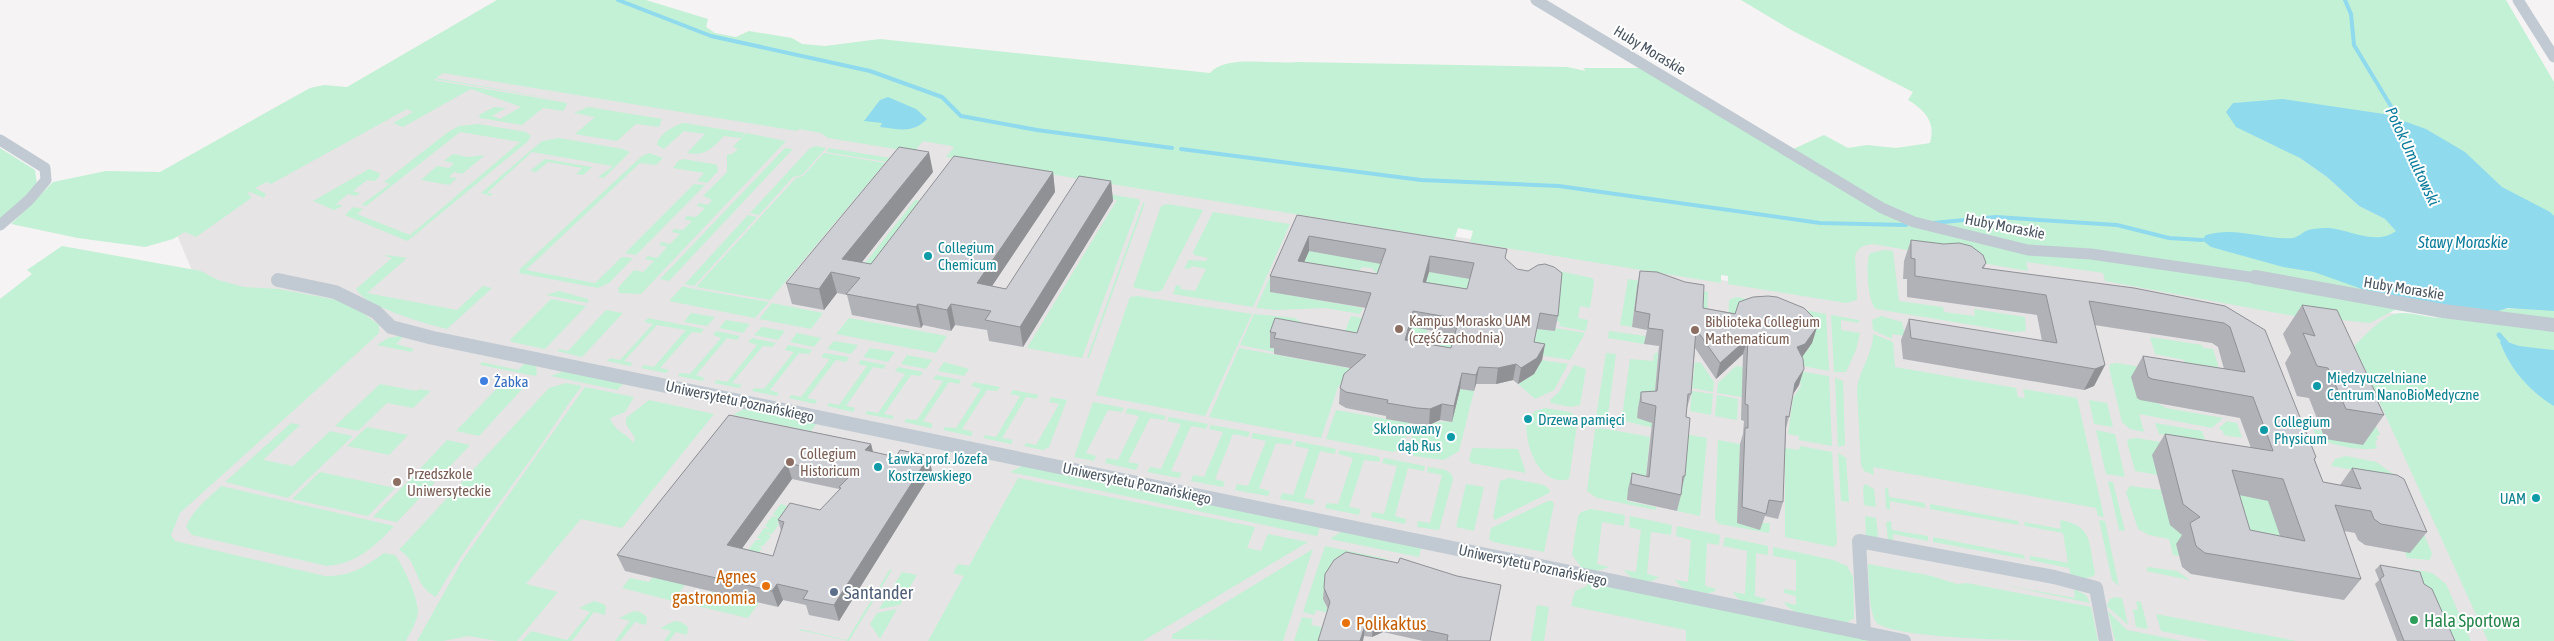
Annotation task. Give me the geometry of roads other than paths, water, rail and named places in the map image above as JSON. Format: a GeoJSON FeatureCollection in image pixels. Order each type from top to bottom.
{"type":"FeatureCollection","features":[{"type":"Feature","properties":{"kind":"street","name":"Huby Moraskie"},"geometry":{"type":"LineString","coordinates":[[1536,0],[1882,208],[1914,222],[2028,250],[2091,254],[2266,279],[2434,310],[2554,325]]}},
{"type":"Feature","properties":{"kind":"street"},"geometry":{"type":"LineString","coordinates":[[2518,0],[2554,57]]}},
{"type":"Feature","properties":{"kind":"street"},"geometry":{"type":"LineString","coordinates":[[0,140],[45,168],[46,180],[29,200],[0,225]]}},
{"type":"Feature","properties":{"kind":"street","name":"Uniwersytetu Poznańskiego"},"geometry":{"type":"LineString","coordinates":[[278,280],[335,292],[376,312],[391,327],[443,340],[1904,641]]}},
{"type":"Feature","properties":{"kind":"street"},"geometry":{"type":"LineString","coordinates":[[1864,633],[1859,541],[2046,576],[2096,588],[2106,641]]}},
{"type":"Feature","properties":{"kind":"water"},"geometry":{"type":"Polygon","coordinates":[[[888,97],[916,109],[927,119],[922,124],[911,129],[880,127],[882,123],[864,121],[880,100],[888,97]]]}},
{"type":"Feature","properties":{"kind":"water","name":"Stawy Moraskie"},"geometry":{"type":"Polygon","coordinates":[[[2283,99],[2384,114],[2426,129],[2465,152],[2502,187],[2550,212],[2554,216],[2554,311],[2508,308],[2491,313],[2373,293],[2314,272],[2283,267],[2211,247],[2202,240],[2206,235],[2228,232],[2293,238],[2308,230],[2321,228],[2337,229],[2372,237],[2388,235],[2396,231],[2385,219],[2359,206],[2327,177],[2300,158],[2236,127],[2226,112],[2233,103],[2283,99]]]}},
{"type":"Feature","properties":{"kind":"water"},"geometry":{"type":"Polygon","coordinates":[[[2502,340],[2519,346],[2554,350],[2554,406],[2536,393],[2521,378],[2504,352],[2500,342],[2502,340]]]}},
{"type":"Feature","properties":{"kind":"waterway"},"geometry":{"type":"LineString","coordinates":[[618,0],[711,36],[870,71],[942,97],[961,116],[1037,130],[1172,148]]}},
{"type":"Feature","properties":{"kind":"waterway","name":"Potok Umultowski"},"geometry":{"type":"LineString","coordinates":[[2345,0],[2351,14],[2354,45],[2392,108],[2395,121]]}},
{"type":"Feature","properties":{"kind":"waterway"},"geometry":{"type":"LineString","coordinates":[[1181,149],[1421,180],[1559,186],[1820,223],[1906,225]]}},
{"type":"Feature","properties":{"kind":"waterway"},"geometry":{"type":"LineString","coordinates":[[1933,223],[1996,217],[2117,225],[2169,238],[2202,240]]}},
{"type":"Feature","properties":{"kind":"waterway","name":"Potok Umultowski"},"geometry":{"type":"LineString","coordinates":[[2499,335],[2506,343]]}},
{"type":"Feature","properties":{"kind":"place","name":"Collegium Chemicum"},"geometry":{"type":"Point","coordinates":[928,256]}},
{"type":"Feature","properties":{"kind":"place","name":"Kampus Morasko UAM (część zachodnia)"},"geometry":{"type":"Point","coordinates":[1399,329]}},
{"type":"Feature","properties":{"kind":"place","name":"Biblioteka Collegium Mathematicum"},"geometry":{"type":"Point","coordinates":[1695,330]}},
{"type":"Feature","properties":{"kind":"place","name":"Żabka"},"geometry":{"type":"Point","coordinates":[484,381]}},
{"type":"Feature","properties":{"kind":"place","name":"Międzyuczelniane Centrum NanoBioMedyczne"},"geometry":{"type":"Point","coordinates":[2317,386]}},
{"type":"Feature","properties":{"kind":"place","name":"Drzewa pamięci"},"geometry":{"type":"Point","coordinates":[1528,419]}},
{"type":"Feature","properties":{"kind":"place","name":"Collegium Physicum"},"geometry":{"type":"Point","coordinates":[2264,430]}},
{"type":"Feature","properties":{"kind":"place","name":"Sklonowany dąb Rus"},"geometry":{"type":"Point","coordinates":[1451,437]}},
{"type":"Feature","properties":{"kind":"place","name":"Collegium Historicum"},"geometry":{"type":"Point","coordinates":[790,462]}},
{"type":"Feature","properties":{"kind":"place","name":"Ławka prof. Józefa Kostrzewskiego"},"geometry":{"type":"Point","coordinates":[878,467]}},
{"type":"Feature","properties":{"kind":"place","name":"Przedszkole Uniwersyteckie"},"geometry":{"type":"Point","coordinates":[397,482]}},
{"type":"Feature","properties":{"kind":"place","name":"UAM"},"geometry":{"type":"Point","coordinates":[2536,498]}},
{"type":"Feature","properties":{"kind":"place","name":"Agnes gastronomia"},"geometry":{"type":"Point","coordinates":[766,586]}},
{"type":"Feature","properties":{"kind":"place","name":"Santander"},"geometry":{"type":"Point","coordinates":[834,592]}},
{"type":"Feature","properties":{"kind":"place","name":"Hala Sportowa"},"geometry":{"type":"Point","coordinates":[2414,620]}},
{"type":"Feature","properties":{"kind":"place","name":"Polikaktus"},"geometry":{"type":"Point","coordinates":[1346,623]}}]}
